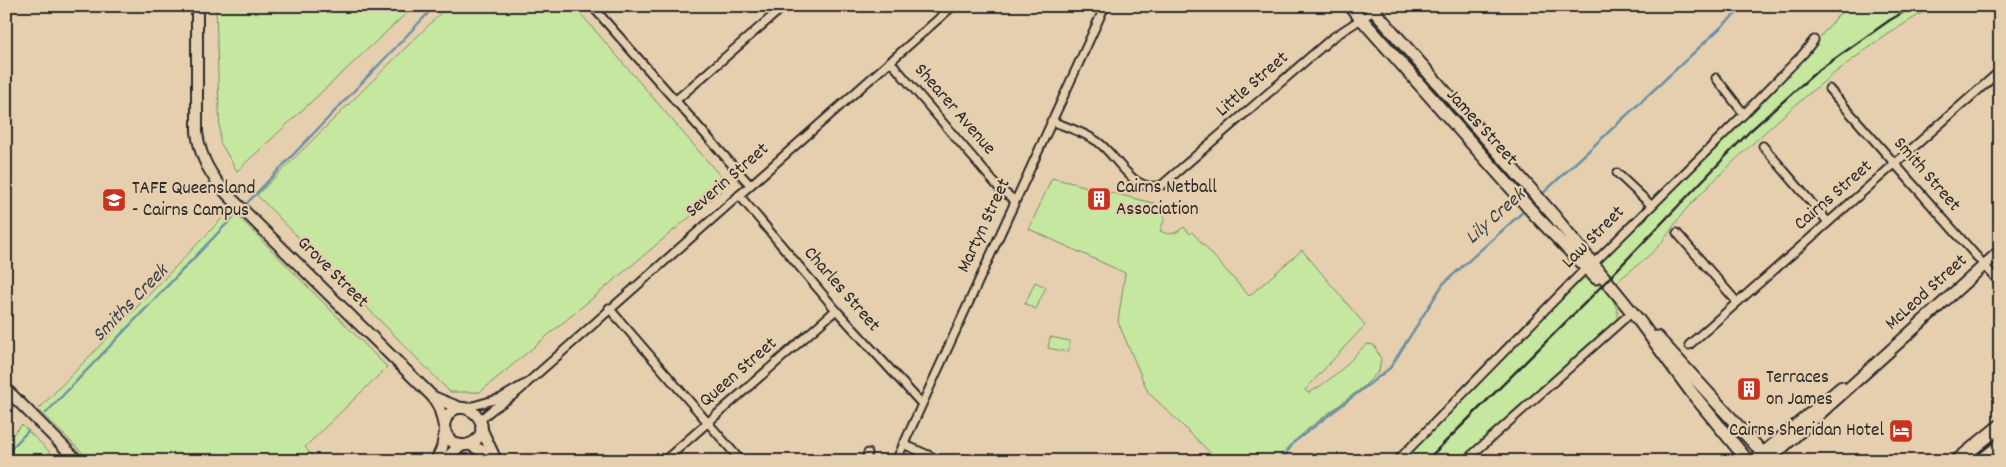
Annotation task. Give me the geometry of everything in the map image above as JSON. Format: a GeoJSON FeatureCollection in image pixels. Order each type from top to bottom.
{"type":"FeatureCollection","features":[{"type":"Feature","properties":{"kind":"highway"},"geometry":{"type":"LineString","coordinates":[[1956,461],[2000,426]]}},
{"type":"Feature","properties":{"kind":"highway"},"geometry":{"type":"LineString","coordinates":[[1981,461],[2000,446]]}},
{"type":"Feature","properties":{"kind":"main road","name":"James Street"},"geometry":{"type":"LineString","coordinates":[[1350,6],[1536,216],[1590,266],[1632,312],[1692,393],[1748,461]]}},
{"type":"Feature","properties":{"kind":"main road","name":"James Street"},"geometry":{"type":"LineString","coordinates":[[1375,8],[1545,205],[1590,266]]}},
{"type":"Feature","properties":{"kind":"main road","name":"James Street"},"geometry":{"type":"LineString","coordinates":[[1640,322],[1676,355],[1767,458]]}},
{"type":"Feature","properties":{"kind":"street","name":"Grove Street"},"geometry":{"type":"LineString","coordinates":[[197,6],[197,132],[200,150],[209,171],[228,195],[433,397],[440,409],[445,429]]}},
{"type":"Feature","properties":{"kind":"street"},"geometry":{"type":"LineString","coordinates":[[592,6],[750,185]]}},
{"type":"Feature","properties":{"kind":"street"},"geometry":{"type":"LineString","coordinates":[[675,101],[784,6]]}},
{"type":"Feature","properties":{"kind":"street","name":"Severin Street"},"geometry":{"type":"LineString","coordinates":[[481,425],[488,412],[519,392],[610,308],[953,6]]}},
{"type":"Feature","properties":{"kind":"street","name":"Martyn Street"},"geometry":{"type":"LineString","coordinates":[[896,461],[1014,200],[1105,6]]}},
{"type":"Feature","properties":{"kind":"street","name":"Little Street"},"geometry":{"type":"LineString","coordinates":[[1051,120],[1097,141],[1106,148],[1136,181],[1148,186],[1159,186],[1168,181],[1332,38],[1375,8]]}},
{"type":"Feature","properties":{"kind":"street","name":"Law Street"},"geometry":{"type":"LineString","coordinates":[[1397,461],[1744,114],[1803,54],[1814,40]]}},
{"type":"Feature","properties":{"kind":"street","name":"Shearer Avenue"},"geometry":{"type":"LineString","coordinates":[[890,61],[999,188],[1014,200]]}},
{"type":"Feature","properties":{"kind":"street","name":"Cairns Street"},"geometry":{"type":"LineString","coordinates":[[1689,344],[2000,71]]}},
{"type":"Feature","properties":{"kind":"street"},"geometry":{"type":"LineString","coordinates":[[1716,78],[1744,114]]}},
{"type":"Feature","properties":{"kind":"street","name":"Smith Street"},"geometry":{"type":"LineString","coordinates":[[1829,89],[2000,283]]}},
{"type":"Feature","properties":{"kind":"street"},"geometry":{"type":"LineString","coordinates":[[1763,146],[1828,222]]}},
{"type":"Feature","properties":{"kind":"street"},"geometry":{"type":"LineString","coordinates":[[1617,173],[1651,205]]}},
{"type":"Feature","properties":{"kind":"street","name":"Charles Street"},"geometry":{"type":"LineString","coordinates":[[739,195],[836,310],[922,403]]}},
{"type":"Feature","properties":{"kind":"street"},"geometry":{"type":"LineString","coordinates":[[1677,234],[1737,302]]}},
{"type":"Feature","properties":{"kind":"street","name":"McLeod Street"},"geometry":{"type":"LineString","coordinates":[[1753,461],[1767,458],[1827,398],[1878,360],[2000,252]]}},
{"type":"Feature","properties":{"kind":"street"},"geometry":{"type":"LineString","coordinates":[[610,308],[741,461]]}},
{"type":"Feature","properties":{"kind":"street","name":"Queen Street"},"geometry":{"type":"LineString","coordinates":[[664,461],[836,310]]}},
{"type":"Feature","properties":{"kind":"street"},"geometry":{"type":"LineString","coordinates":[[1465,461],[1632,312]]}},
{"type":"Feature","properties":{"kind":"street","name":"Severin Street"},"geometry":{"type":"LineString","coordinates":[[463,408],[501,398],[527,383]]}},
{"type":"Feature","properties":{"kind":"street"},"geometry":{"type":"LineString","coordinates":[[6,389],[78,461]]}},
{"type":"Feature","properties":{"kind":"street","name":"Grove Street"},"geometry":{"type":"LineString","coordinates":[[433,397],[463,408]]}},
{"type":"Feature","properties":{"kind":"street"},"geometry":{"type":"LineString","coordinates":[[436,461],[442,448],[449,414],[463,408],[477,414],[497,460]]}},
{"type":"Feature","properties":{"kind":"street"},"geometry":{"type":"LineString","coordinates":[[444,461],[455,450],[479,437],[481,425]]}},
{"type":"Feature","properties":{"kind":"street"},"geometry":{"type":"LineString","coordinates":[[445,429],[452,442],[466,445],[497,460]]}},
{"type":"Feature","properties":{"kind":"street"},"geometry":{"type":"LineString","coordinates":[[903,444],[942,461]]}},
{"type":"Feature","properties":{"kind":"street"},"geometry":{"type":"LineString","coordinates":[[865,461],[868,453]]}},
{"type":"Feature","properties":{"kind":"green space"},"geometry":{"type":"Polygon","coordinates":[[[216,6],[414,6],[237,171],[220,142],[216,6]]]}},
{"type":"Feature","properties":{"kind":"green space"},"geometry":{"type":"Polygon","coordinates":[[[448,6],[574,6],[728,185],[480,392],[450,392],[257,195],[448,6]]]}},
{"type":"Feature","properties":{"kind":"green space"},"geometry":{"type":"Polygon","coordinates":[[[1846,6],[1934,6],[1867,49],[1803,98],[1715,180],[1687,208],[1657,247],[1617,282],[1600,261],[1804,56],[1846,6]]]}},
{"type":"Feature","properties":{"kind":"green space"},"geometry":{"type":"Polygon","coordinates":[[[1052,178],[1157,204],[1165,218],[1160,231],[1172,233],[1184,227],[1190,234],[1192,232],[1249,296],[1302,250],[1365,325],[1305,390],[1308,393],[1327,381],[1367,344],[1374,345],[1381,359],[1379,371],[1363,387],[1309,428],[1274,461],[1219,461],[1148,392],[1118,322],[1125,273],[1029,229],[1052,178]]]}},
{"type":"Feature","properties":{"kind":"green space"},"geometry":{"type":"Polygon","coordinates":[[[231,209],[387,367],[305,447],[317,461],[91,461],[38,410],[231,209]]]}},
{"type":"Feature","properties":{"kind":"green space"},"geometry":{"type":"Polygon","coordinates":[[[1583,279],[1594,280],[1610,295],[1617,309],[1616,321],[1458,461],[1399,461],[1583,279]]]}},
{"type":"Feature","properties":{"kind":"green space"},"geometry":{"type":"Polygon","coordinates":[[[1035,282],[1046,287],[1036,309],[1025,304],[1035,282]]]}},
{"type":"Feature","properties":{"kind":"green space"},"geometry":{"type":"Polygon","coordinates":[[[1050,337],[1070,341],[1068,352],[1048,348],[1050,337]]]}},
{"type":"Feature","properties":{"kind":"green space"},"geometry":{"type":"Polygon","coordinates":[[[22,425],[59,461],[6,461],[6,441],[22,425]]]}},
{"type":"Feature","properties":{"kind":"waterway","name":"Smiths Creek"},"geometry":{"type":"LineString","coordinates":[[247,203],[435,6]]}},
{"type":"Feature","properties":{"kind":"waterway","name":"Lily Creek"},"geometry":{"type":"LineString","coordinates":[[1540,196],[1732,17],[1747,6]]}},
{"type":"Feature","properties":{"kind":"waterway","name":"Lily Creek"},"geometry":{"type":"LineString","coordinates":[[1281,461],[1294,442],[1390,368],[1443,284],[1525,210]]}},
{"type":"Feature","properties":{"kind":"waterway","name":"Smiths Creek"},"geometry":{"type":"LineString","coordinates":[[46,413],[236,214]]}},
{"type":"Feature","properties":{"kind":"waterway","name":"Smiths Creek"},"geometry":{"type":"LineString","coordinates":[[6,454],[28,431]]}},
{"type":"Feature","properties":{"kind":"railway"},"geometry":{"type":"LineString","coordinates":[[1426,461],[1589,299],[1750,131],[1816,72],[1890,20],[1914,6]]}},
{"type":"Feature","properties":{"kind":"place","name":"Cairns Netball Association"},"geometry":{"type":"Point","coordinates":[1099,199]}},
{"type":"Feature","properties":{"kind":"place","name":"TAFE Queensland - Cairns Campus"},"geometry":{"type":"Point","coordinates":[114,200]}},
{"type":"Feature","properties":{"kind":"place","name":"Terraces on James"},"geometry":{"type":"Point","coordinates":[1749,389]}},
{"type":"Feature","properties":{"kind":"place","name":"Cairns Sheridan Hotel"},"geometry":{"type":"Point","coordinates":[1901,431]}}]}
